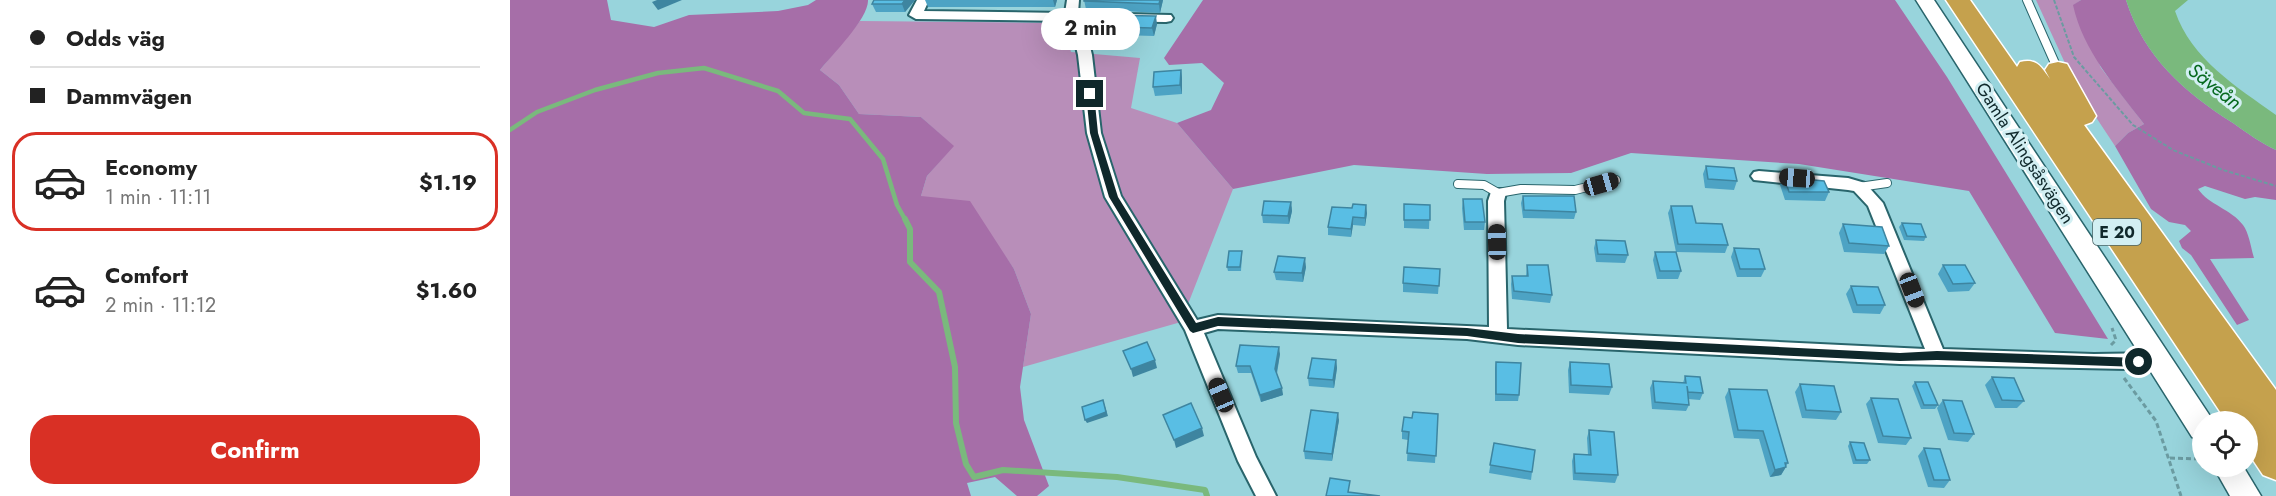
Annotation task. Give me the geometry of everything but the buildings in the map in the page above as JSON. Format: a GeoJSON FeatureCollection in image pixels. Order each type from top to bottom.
{"type":"FeatureCollection","features":[{"type":"Feature","properties":{"kind":"highway","name":"E 20"},"geometry":{"type":"LineString","coordinates":[[1958,0],[2276,464]]}},
{"type":"Feature","properties":{"kind":"highway","name":"E 20"},"geometry":{"type":"LineString","coordinates":[[1981,0],[2276,418]]}},
{"type":"Feature","properties":{"kind":"highway"},"geometry":{"type":"LineString","coordinates":[[2058,70],[2119,178],[2221,337]]}},
{"type":"Feature","properties":{"kind":"street"},"geometry":{"type":"LineString","coordinates":[[923,0],[916,15],[1072,8],[1166,18]]}},
{"type":"Feature","properties":{"kind":"street","name":"Gamla Alingsåsvägen"},"geometry":{"type":"LineString","coordinates":[[1925,0],[2192,413]]}},
{"type":"Feature","properties":{"kind":"street"},"geometry":{"type":"LineString","coordinates":[[1072,8],[1085,55],[1094,133],[1113,197],[1193,328],[1248,461],[1266,496]]}},
{"type":"Feature","properties":{"kind":"street"},"geometry":{"type":"LineString","coordinates":[[1759,176],[1835,182],[1859,188],[1875,203],[1886,225],[1937,356]]}},
{"type":"Feature","properties":{"kind":"street"},"geometry":{"type":"LineString","coordinates":[[1498,193],[1498,336]]}},
{"type":"Feature","properties":{"kind":"street"},"geometry":{"type":"LineString","coordinates":[[1193,328],[1218,322],[1467,332],[1498,336],[1889,357],[1937,356],[2115,363],[2159,362]]}},
{"type":"Feature","properties":{"kind":"street"},"geometry":{"type":"LineString","coordinates":[[2234,477],[2246,496]]}},
{"type":"Feature","properties":{"kind":"lane"},"geometry":{"type":"LineString","coordinates":[[2027,0],[2058,70]]}},
{"type":"Feature","properties":{"kind":"lane"},"geometry":{"type":"LineString","coordinates":[[1458,184],[1484,185],[1498,193],[1512,188],[1559,191],[1585,189],[1616,180]]}},
{"type":"Feature","properties":{"kind":"lane"},"geometry":{"type":"LineString","coordinates":[[1859,188],[1887,183]]}},
{"type":"Feature","properties":{"kind":"path"},"geometry":{"type":"LineString","coordinates":[[2054,0],[2074,57],[2133,125],[2174,150],[2223,171],[2276,186]]}},
{"type":"Feature","properties":{"kind":"path"},"geometry":{"type":"LineString","coordinates":[[2112,328],[2116,340],[2111,344],[2109,351],[2124,379],[2156,420],[2181,496]]}},
{"type":"Feature","properties":{"kind":"path"},"geometry":{"type":"LineString","coordinates":[[2169,458],[2192,459]]}},
{"type":"Feature","properties":{"kind":"shaded area"},"geometry":{"type":"Polygon","coordinates":[[[510,0],[607,0],[611,20],[654,27],[689,15],[778,11],[808,5],[816,0],[868,0],[863,16],[820,70],[839,85],[859,114],[921,117],[954,146],[927,176],[921,196],[970,201],[1014,269],[1031,314],[1020,387],[1024,420],[1049,486],[1037,496],[1017,496],[995,477],[967,483],[971,496],[510,496],[510,0]]]}},
{"type":"Feature","properties":{"kind":"shaded area"},"geometry":{"type":"Polygon","coordinates":[[[1203,0],[1895,0],[1947,77],[2108,339],[2055,333],[1969,191],[1799,164],[1631,153],[1571,173],[1487,174],[1354,165],[1233,189],[1177,123],[1211,110],[1224,83],[1202,63],[1169,65],[1164,58],[1203,0]]]}},
{"type":"Feature","properties":{"kind":"shaded area"},"geometry":{"type":"Polygon","coordinates":[[[2036,0],[2081,0],[2074,5],[2101,68],[2144,124],[2128,133],[2115,146],[2076,87],[2036,0]]]}},
{"type":"Feature","properties":{"kind":"shaded area"},"geometry":{"type":"Polygon","coordinates":[[[2081,0],[2126,0],[2143,39],[2155,56],[2182,85],[2254,138],[2276,150],[2276,200],[2255,197],[2245,199],[2205,186],[2198,189],[2238,220],[2247,232],[2254,258],[2210,259],[2249,320],[2237,325],[2191,255],[2182,248],[2179,241],[2191,231],[2185,225],[2169,222],[2151,209],[2115,146],[2128,133],[2144,124],[2102,68],[2084,38],[2073,5],[2081,0]]]}},
{"type":"Feature","properties":{"kind":"shaded area"},"geometry":{"type":"Polygon","coordinates":[[[860,21],[1063,23],[1071,52],[1140,58],[1131,108],[1177,123],[1233,189],[1181,322],[1023,367],[1031,314],[1014,269],[998,246],[921,196],[927,176],[953,146],[921,117],[859,114],[839,85],[820,70],[860,21]]]}},
{"type":"Feature","properties":{"kind":"water","name":"Säveån"},"geometry":{"type":"Polygon","coordinates":[[[2126,0],[2188,0],[2175,11],[2182,28],[2204,58],[2246,94],[2276,115],[2276,150],[2254,138],[2198,99],[2168,71],[2143,39],[2126,0]]]}},
{"type":"Feature","properties":{"kind":"waterway"},"geometry":{"type":"LineString","coordinates":[[510,130],[537,112],[595,90],[658,73],[704,68],[778,91],[804,113],[850,119],[883,159],[897,205],[906,221]]}},
{"type":"Feature","properties":{"kind":"waterway"},"geometry":{"type":"LineString","coordinates":[[906,221],[910,229],[910,262],[939,292],[955,367],[956,423],[966,464],[974,477],[1003,470],[1117,477],[1205,490],[1207,496]]}},
{"type":"Feature","properties":{"kind":"route"},"geometry":{"type":"LineString","coordinates":[[1090,94],[1094,133],[1113,197],[1193,328],[1218,322],[1467,332],[1518,338],[1900,357],[2139,362]]}}]}
